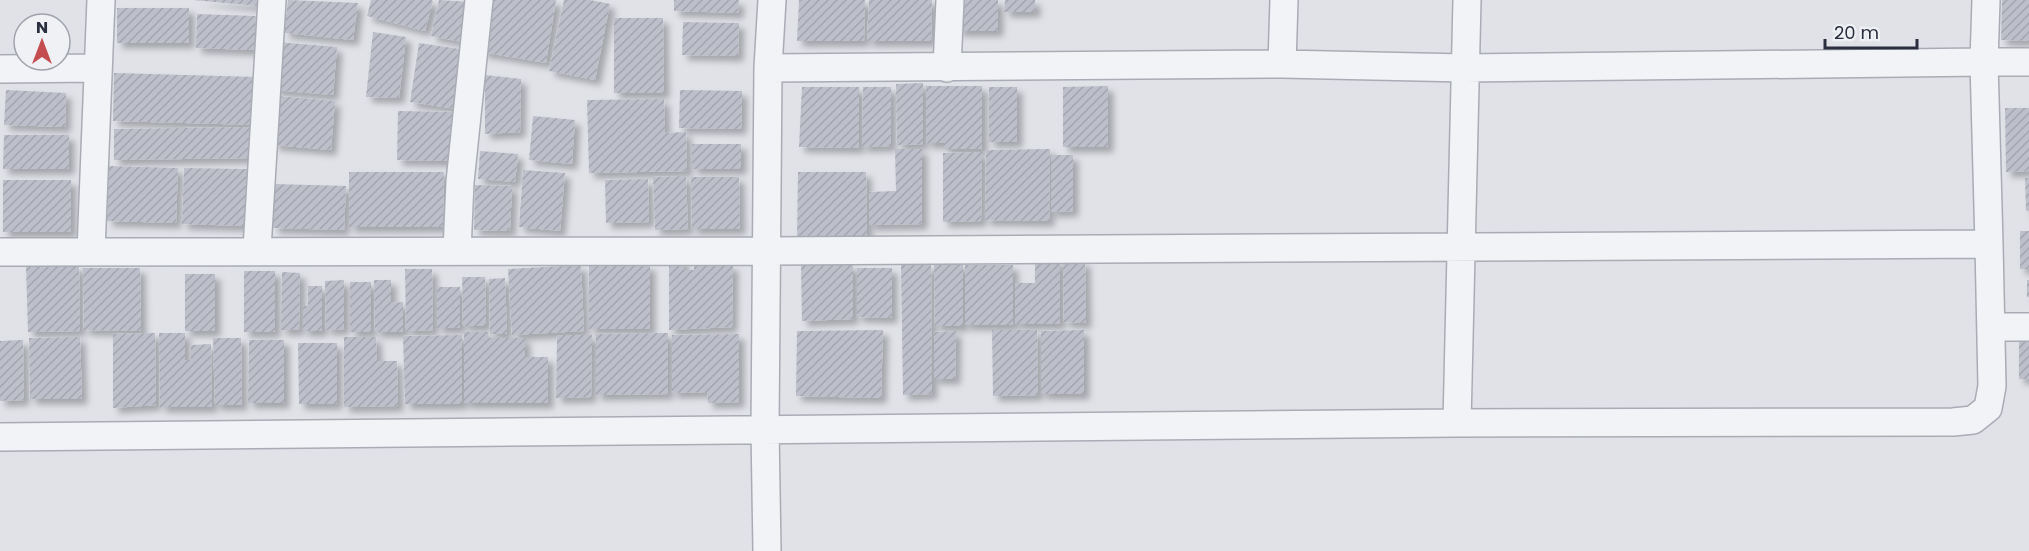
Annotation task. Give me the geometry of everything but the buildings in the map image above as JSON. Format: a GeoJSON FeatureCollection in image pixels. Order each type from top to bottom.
{"type":"FeatureCollection","features":[{"type":"Feature","properties":{"kind":"street"},"geometry":{"type":"LineString","coordinates":[[91,251],[96,68],[101,0]]}},
{"type":"Feature","properties":{"kind":"street"},"geometry":{"type":"LineString","coordinates":[[257,249],[272,0]]}},
{"type":"Feature","properties":{"kind":"street"},"geometry":{"type":"LineString","coordinates":[[457,251],[460,182],[479,0]]}},
{"type":"Feature","properties":{"kind":"street"},"geometry":{"type":"LineString","coordinates":[[767,551],[765,429],[768,68],[772,0]]}},
{"type":"Feature","properties":{"kind":"street"},"geometry":{"type":"LineString","coordinates":[[947,68],[950,0]]}},
{"type":"Feature","properties":{"kind":"street"},"geometry":{"type":"LineString","coordinates":[[1282,64],[1284,0]]}},
{"type":"Feature","properties":{"kind":"street"},"geometry":{"type":"LineString","coordinates":[[1457,423],[1467,0]]}},
{"type":"Feature","properties":{"kind":"street"},"geometry":{"type":"LineString","coordinates":[[0,437],[1973,420],[1988,408],[1992,386],[1984,63],[1986,0]]}},
{"type":"Feature","properties":{"kind":"street"},"geometry":{"type":"LineString","coordinates":[[768,68],[1282,64],[1465,68],[2029,62]]}},
{"type":"Feature","properties":{"kind":"street"},"geometry":{"type":"LineString","coordinates":[[0,69],[96,68]]}},
{"type":"Feature","properties":{"kind":"street"},"geometry":{"type":"LineString","coordinates":[[0,252],[257,249],[768,251],[1460,245],[1989,244]]}},
{"type":"Feature","properties":{"kind":"street"},"geometry":{"type":"LineString","coordinates":[[1992,327],[2029,327]]}}]}
